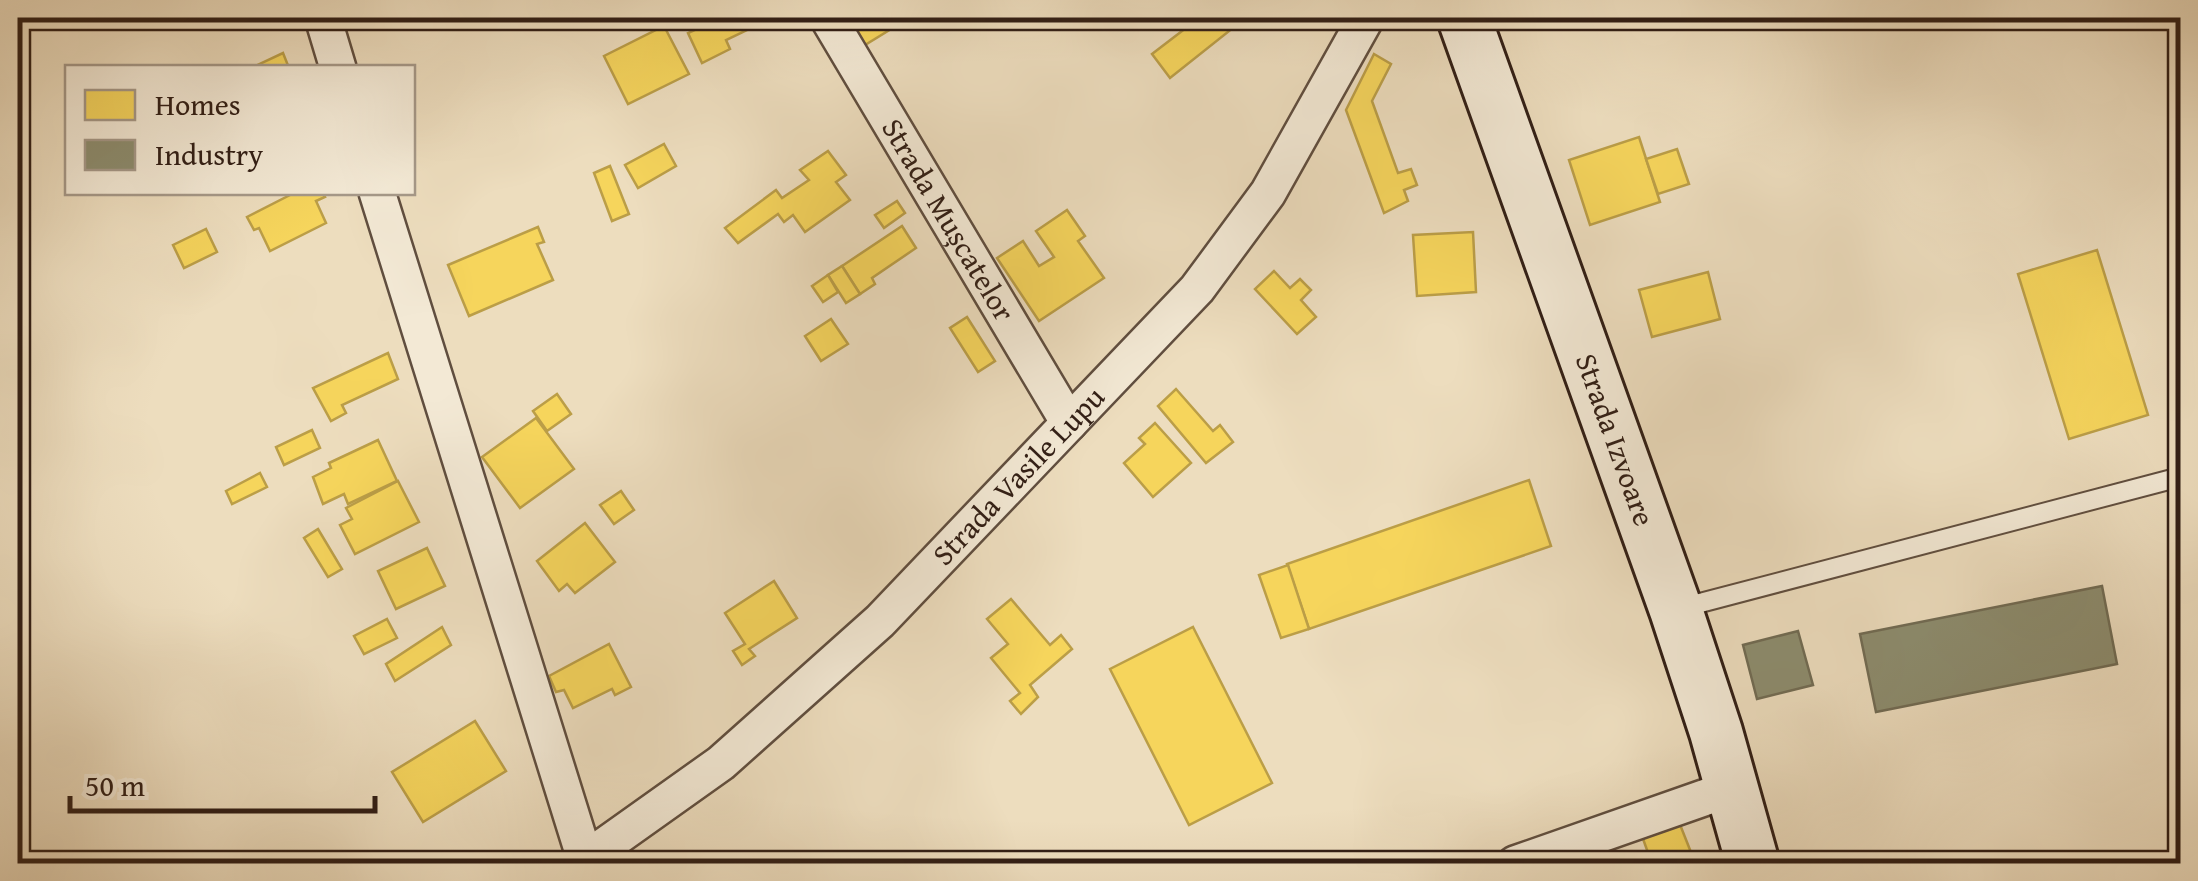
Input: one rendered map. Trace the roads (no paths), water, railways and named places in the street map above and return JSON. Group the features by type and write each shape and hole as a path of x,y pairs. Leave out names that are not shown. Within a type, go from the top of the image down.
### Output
{"main road":[{"name":"Strada Izvoare","path":"1464,18 1676,610 1753,864"}],"street":[{"path":"322,18 337,65"},
{"name":"Strada Mușcatelor","path":"828,18 1069,423"},
{"name":"Strada Vasile Lupu","path":"378,195 582,861 721,763 880,620 1197,289 1268,193 1366,18"},
{"path":"1516,864 1732,788"}],"lane":[{"path":"1676,610 2180,477"}]}
